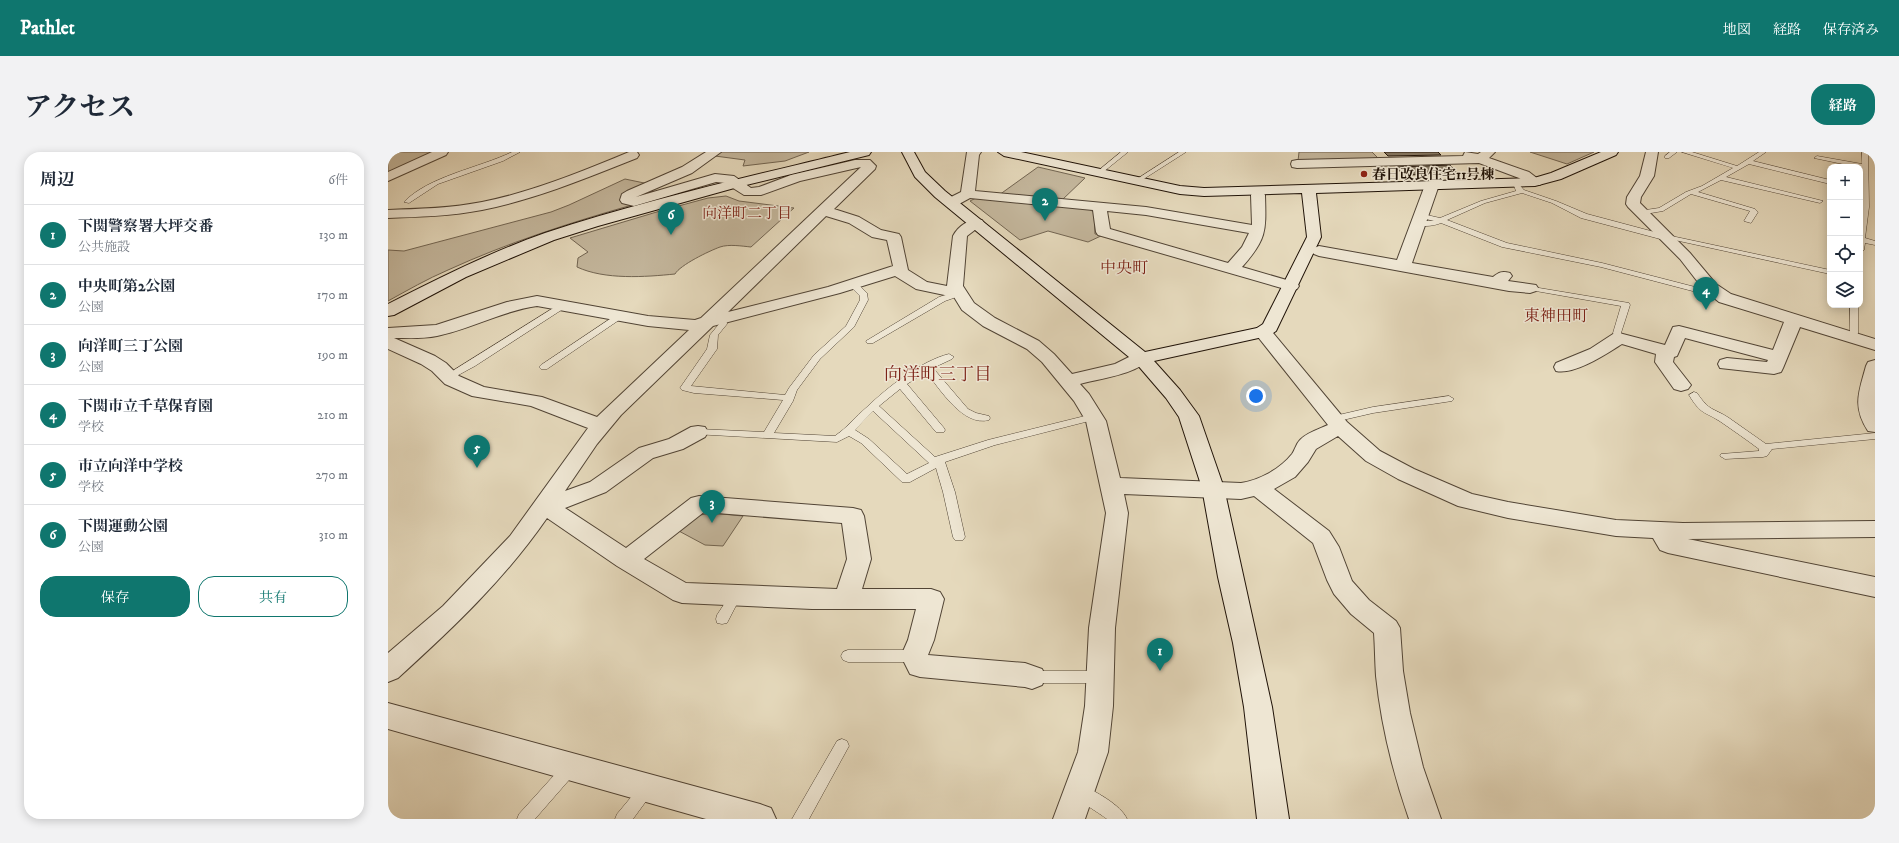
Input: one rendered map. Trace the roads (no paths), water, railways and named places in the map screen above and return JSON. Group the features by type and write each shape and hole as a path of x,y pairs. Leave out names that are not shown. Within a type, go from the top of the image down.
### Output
{"street":[{"path":"388,177 442,152"},
{"path":"388,670 435,630 478,587 518,542 601,426 646,379 870,166 865,163 855,164 796,178 754,192 742,189 729,179 715,178 643,200 634,202 627,200 627,197 632,194 687,170 712,156 714,152"},
{"path":"388,311 460,274 549,237 593,223 734,184 865,152"},
{"path":"908,152 920,174 959,198 977,223 1141,358 1173,394 1188,416 1197,437 1213,488 1258,707 1273,819"},
{"path":"959,198 973,153 975,152"},
{"path":"1004,152 1137,181 1191,191 1432,185 1519,187 1556,176 1612,152"},
{"path":"1462,152 1484,156 1524,175 1535,182"},
{"path":"1652,152 1647,176 1632,201 1633,204 1685,256 1710,288 1726,298 1875,346"},
{"path":"388,214 434,212 482,206 553,186 633,155"},
{"path":"1068,381 1121,368 1141,358 1263,332 1270,328 1314,237 1310,195 1306,189 1296,158 1484,156"},
{"path":"1403,265 1432,185"},
{"path":"1231,269 1237,263 1257,234 1258,195"},
{"path":"959,198 1099,206 1257,230"},
{"path":"1099,206 1103,232 1291,286"},
{"path":"388,333 425,333 442,330 527,302 537,301 656,322 695,325 853,284 901,269 894,238 877,234 854,220 824,210"},
{"path":"977,223 962,232 960,236 955,286 968,306 990,322 1033,345 1048,358 1082,398 1096,420 1117,513 1102,628 1099,706 1093,752 1069,819"},
{"path":"1319,251 1500,279 1509,286 1530,288"},
{"path":"896,270 922,286 959,293"},
{"path":"1768,387 1774,362 1794,320"},
{"path":"1563,367 1596,353 1619,338 1671,352 1680,331 1765,354 1774,362"},
{"path":"1263,332 1337,423 1373,456 1419,480 1466,500 1508,510 1616,528 1683,532 1875,529"},
{"path":"388,342 428,360 452,380 479,392 535,401 601,426"},
{"path":"1666,351 1664,362 1687,390"},
{"path":"1727,364 1774,362"},
{"path":"1875,366 1866,405 1867,412 1875,426"},
{"path":"1111,486 1213,488 1241,491 1258,488 1287,472 1301,458 1308,444 1337,423"},
{"path":"544,507 598,487 646,453 676,444 698,432"},
{"path":"1258,488 1321,537 1327,545 1339,580 1351,598 1387,628 1390,675 1395,708 1409,766 1425,819"},
{"path":"626,560 699,504 854,516 859,559 847,599"},
{"path":"544,507 562,515 626,560 682,593 812,599 931,599 921,640 914,656 920,666 1025,675 1032,677"},
{"path":"1660,530 1668,544 1875,587"},
{"path":"388,716 760,819"}],"lane":[{"path":"408,202 436,183 495,162 517,152"},
{"path":"1100,172 1125,152"},
{"path":"1137,181 1182,152"},
{"path":"1667,157 1674,152"},
{"path":"1685,152 1738,168"},
{"path":"1642,213 1661,210 1691,192 1721,178 1763,152"},
{"path":"1862,236 1866,189 1865,152"},
{"path":"1869,152 1875,153"},
{"path":"1817,158 1866,167"},
{"path":"1749,162 1788,173 1827,181"},
{"path":"1721,178 1820,201"},
{"path":"1440,220 1519,187 1584,216 1666,237 1827,271"},
{"path":"1691,192 1753,210 1754,212 1748,221"},
{"path":"1420,219 1440,220 1505,245 1602,265 1726,298"},
{"path":"1863,240 1875,243"},
{"path":"768,436 792,390 817,357 850,327 864,300 864,294 853,284"},
{"path":"1530,288 1626,305 1617,333 1619,338"},
{"path":"870,341 942,299 959,293"},
{"path":"448,376 472,364 563,305"},
{"path":"1852,338 1854,333 1854,308"},
{"path":"544,367 619,316"},
{"path":"723,318 723,324 714,335 712,349 685,388 789,398"},
{"path":"698,432 836,439 849,431 873,406 901,384 927,367 949,357"},
{"path":"927,367 964,411 973,416 985,418"},
{"path":"901,384 914,397 930,420 940,430"},
{"path":"1687,390 1708,413 1723,419 1765,448 1875,436"},
{"path":"1337,423 1373,410 1449,398"},
{"path":"873,406 934,462 940,461"},
{"path":"849,431 865,441 906,479 940,461 992,442 1093,417"},
{"path":"1725,456 1763,454 1765,448"},
{"path":"940,461 949,492 959,537"},
{"path":"722,619 736,596"},
{"path":"848,656 914,656"},
{"path":"1032,677 1099,677"},
{"path":"800,819 842,746"},
{"path":"525,819 571,767"},
{"path":"622,819 648,788"},
{"path":"1079,791 1102,804 1119,819"}],"place":[{"name":"春日改良住宅11号棟","path":"1364,174"},
{"name":"中央町第2公園","path":"1045,221"},
{"name":"下関運動公園","path":"671,235"},
{"name":"下関市立千草保育園","path":"1706,310"},
{"name":"市立向洋中学校","path":"477,468"},
{"name":"向洋町三丁公園","path":"712,523"},
{"name":"下関警察署大坪交番","path":"1160,671"}],"district":[{"name":"向洋町二丁目","path":"747,213"},
{"name":"中央町","path":"1124,267"},
{"name":"東神田町","path":"1556,315"},
{"name":"向洋町三丁目","path":"938,374"}]}
